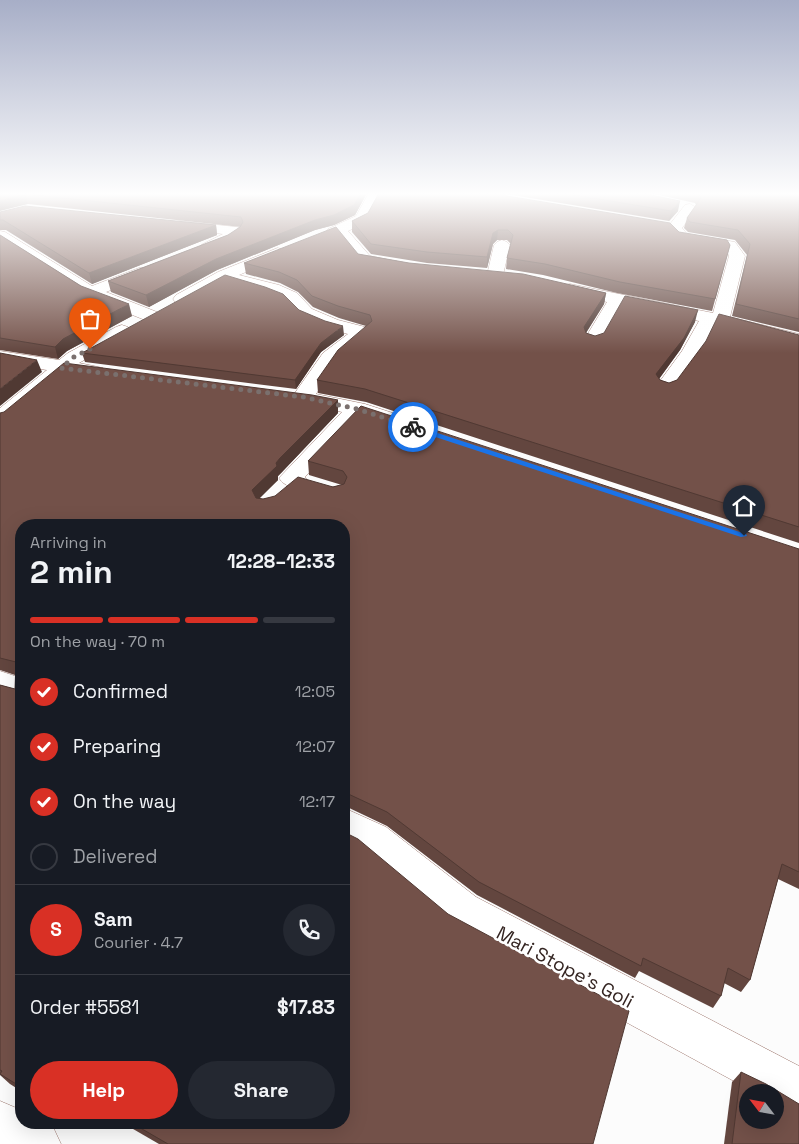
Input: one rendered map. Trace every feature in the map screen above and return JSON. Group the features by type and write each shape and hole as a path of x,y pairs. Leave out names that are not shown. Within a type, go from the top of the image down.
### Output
{"street":[{"path":"18,246 91,292 150,316"},
{"path":"188,254 209,246"},
{"path":"0,419 74,357 224,275 293,246"},
{"path":"354,246 365,260 409,268"},
{"path":"495,275 502,246"},
{"path":"666,388 714,319 737,256 731,246"},
{"path":"91,292 162,265"},
{"path":"475,273 514,278"},
{"path":"224,275 273,289 291,297 306,313 332,324 362,332 330,357 293,396 357,409 414,428"},
{"path":"552,284 617,300 714,319 799,340"},
{"path":"593,340 617,300"},
{"path":"0,357 61,368 119,375"},
{"path":"318,487 288,486 291,478 357,409"},
{"path":"0,683 15,688"},
{"name":"Mari Stope's Goli","path":"350,828 373,838 462,912 799,1091"},
{"path":"0,1125 36,1144"}],"building":[{"path":"0,246 18,246 81,286 129,304 63,339 55,347 0,338"},
{"path":"46,246 159,246 89,273"},
{"path":"198,246 248,246 216,259 146,295 108,281"},
{"path":"286,246 352,246 358,254 409,263 523,274 606,293 584,327 586,333 595,336 604,333 625,296 698,310 684,338 656,374 660,380 669,383 677,380 706,341 719,314 799,335 799,527 365,389 317,380 338,350 372,321 370,315 312,296 297,280 279,272 244,263"},
{"path":"388,246 490,246 487,257"},
{"path":"510,246 730,246 715,299 620,282 545,264 507,258"},
{"path":"749,246 799,246 799,319 736,304"},
{"path":"225,275 283,294 299,310 343,326 321,343 295,380 82,353"},
{"path":"0,353 37,360 0,389"},
{"path":"64,363 312,395 338,400 280,458 276,463 277,466 252,490 256,498 263,499 275,496 298,477 333,487 344,484 347,477 343,471 308,461 361,406 799,549 799,872 782,864 750,980 728,968 721,996 643,958 641,966 479,882 387,812 350,795 350,519 15,519 15,662 0,658 0,413 4,412"},
{"path":"0,685 15,689 15,1083 0,1074 2,1071 0,1070"},
{"path":"350,835 358,839 448,914 629,1011 593,1144 168,1144 142,1129 350,1129"},
{"path":"741,1072 766,1084 740,1084"},
{"path":"739,1088 739,1129 784,1129 784,1095 799,1104 799,1144 732,1144"}],"way so far":[{"path":"90,349 74,357 61,368 303,397 357,409 413,427"}],"route":[{"path":"413,427 744,536"}]}
